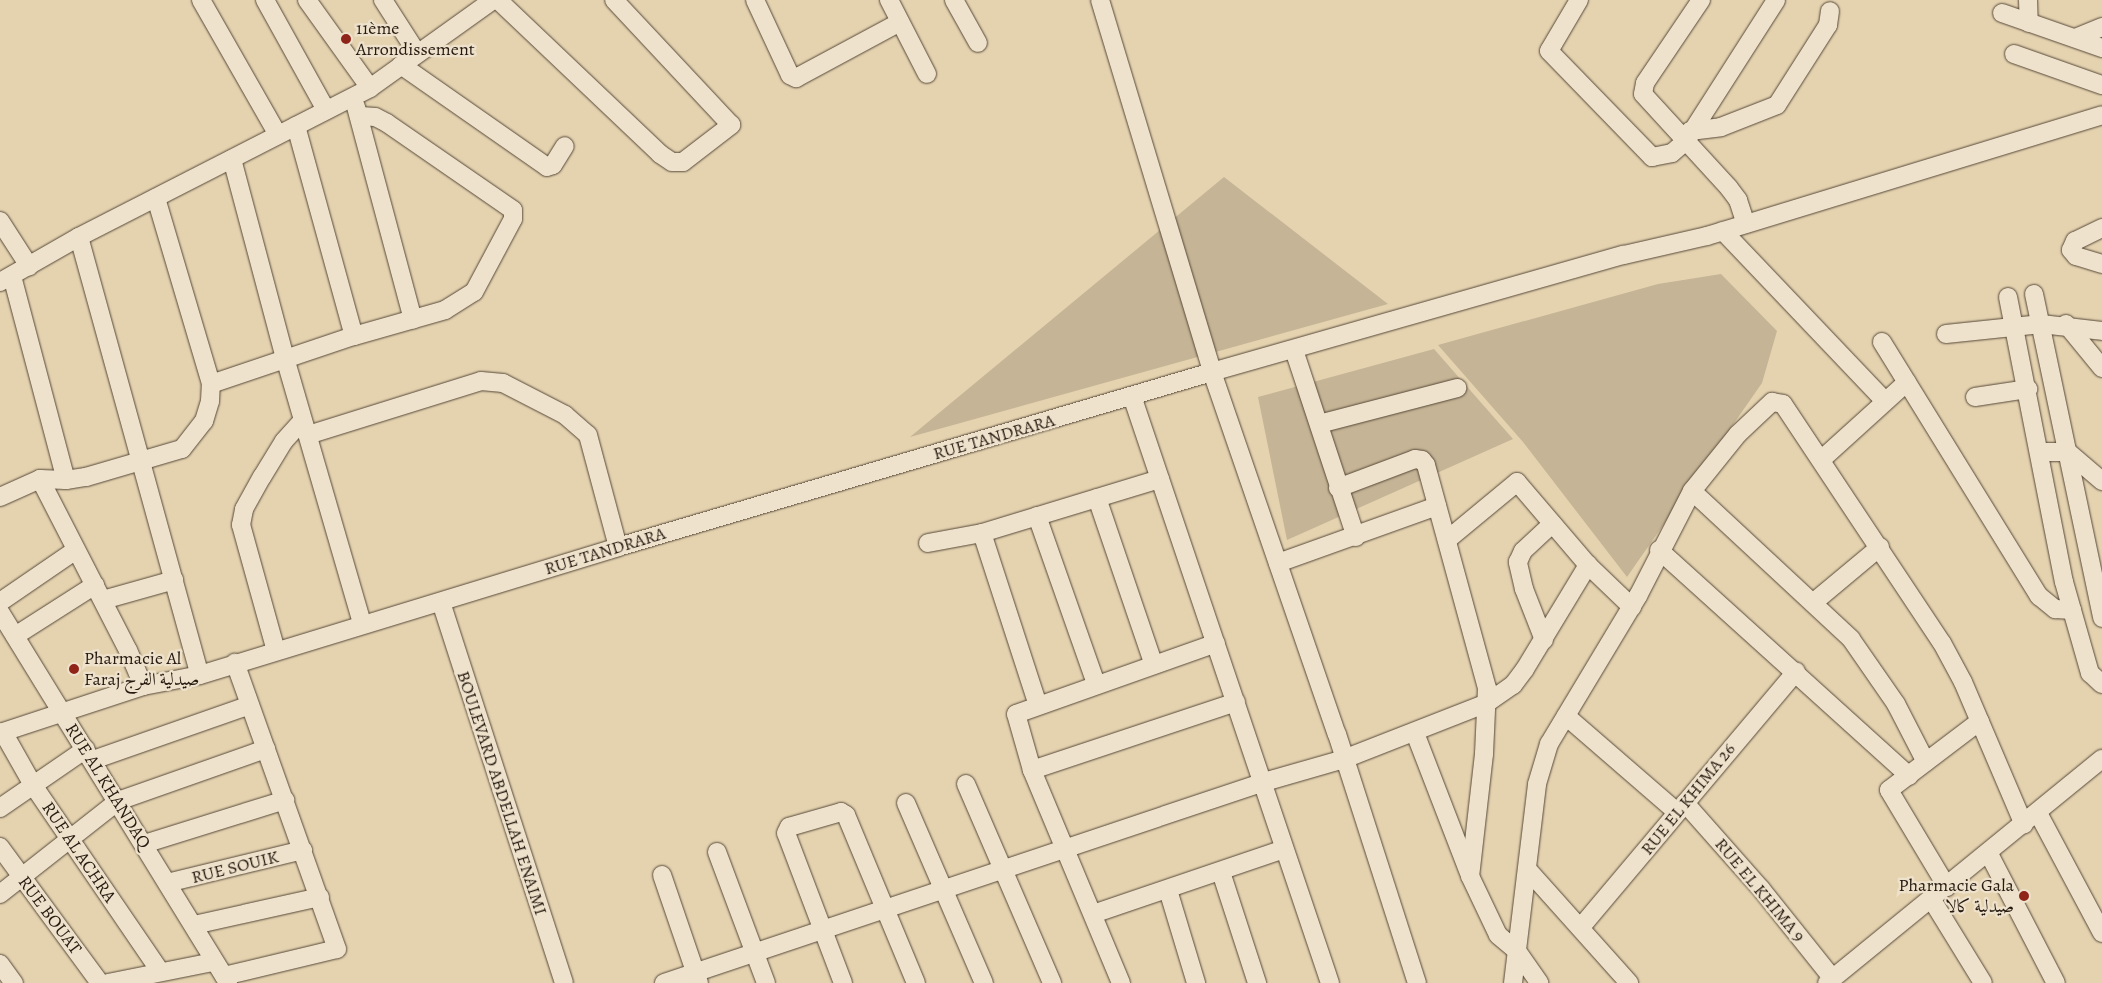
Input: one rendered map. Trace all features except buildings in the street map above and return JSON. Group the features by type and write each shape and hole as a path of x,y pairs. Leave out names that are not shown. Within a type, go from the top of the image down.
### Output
{"street":[{"path":"201,0 278,135"},
{"path":"265,0 326,110"},
{"path":"307,0 370,88"},
{"path":"383,0 417,53"},
{"path":"66,480 6,279 79,238 370,88 493,0"},
{"path":"498,0 660,154 672,162 683,162 731,126 614,0"},
{"path":"755,0 790,74 796,78 900,22"},
{"path":"889,0 927,74"},
{"path":"954,0 978,43"},
{"path":"1100,0 1212,372 1344,759 1417,983"},
{"path":"1579,0 1550,46 1552,56 1652,157 1672,153 1688,136 1776,0"},
{"path":"1701,0 1645,83 1643,94 1688,136 1738,200 1746,224"},
{"path":"2028,0 2029,23"},
{"path":"1688,136 1721,127 1777,104 1828,25 1830,11"},
{"path":"2002,13 2102,48"},
{"path":"2075,38 2102,28"},
{"path":"2014,54 2102,85"},
{"path":"402,65 547,167 553,165 565,146"},
{"path":"351,98 360,116 413,319"},
{"name":"RUE TANDRARA","path":"1,733 143,686 200,675 362,623 440,602 618,547 1212,372 1624,256 1723,231 2102,115"},
{"path":"211,384 354,336 445,310 474,292 512,219 512,210 387,123 376,117 360,116"},
{"path":"296,126 354,336"},
{"path":"232,159 285,358 362,623"},
{"path":"0,497 40,479 66,480 143,463 182,449 188,444 204,421 210,401 211,384 156,198"},
{"path":"0,221 29,266"},
{"path":"2102,228 2075,241 2071,250 2076,256 2102,264"},
{"path":"1723,231 1885,401"},
{"path":"79,238 143,463 200,675"},
{"path":"2034,294 2098,587 2102,618"},
{"path":"2008,297 2028,389 2064,582 2072,610 2098,674"},
{"path":"1946,334 2014,325 2040,324 2066,324 2102,330"},
{"path":"2066,324 2102,368"},
{"path":"1882,342 2039,596 2055,609 2072,610"},
{"path":"1294,350 1338,488 1356,537"},
{"path":"276,651 240,525 244,509 284,441 305,427 481,382 503,383 564,415 588,435 618,547"},
{"path":"1821,460 1906,382"},
{"path":"1319,424 1457,388"},
{"path":"1975,397 2028,389"},
{"path":"1132,396 1264,782 1284,849 1330,983"},
{"path":"1513,983 1541,766 1566,716 1632,607 1659,550 1692,491 1738,434 1775,401 1783,404 1880,547 1942,643 1980,721 2024,825"},
{"path":"2040,452 2068,452 2102,481"},
{"path":"1338,488 1422,460 1484,669 1487,703 1470,876"},
{"path":"40,479 99,592 143,686"},
{"path":"928,543 982,533 1160,479"},
{"path":"1447,540 1514,483 1520,484 1588,565 1632,607"},
{"path":"1692,491 1814,602 1851,639 1896,704 1926,762"},
{"path":"1097,498 1154,665"},
{"path":"1278,563 1356,537 1437,506"},
{"path":"1038,516 1096,684"},
{"path":"1544,640 1524,588 1518,562 1524,551 1552,524"},
{"path":"982,533 1038,705"},
{"path":"1814,602 1880,547"},
{"path":"1,613 76,550"},
{"path":"1659,550 1909,776"},
{"path":"664,983 697,978 755,954 944,891 1066,847 1264,782 1344,759 1415,733 1487,703 1513,685 1544,640 1588,565"},
{"path":"15,636 99,592 174,580"},
{"path":"2064,582 2098,587"},
{"name":"BOULEVARD ABDELLAH ENAIMI","path":"440,602 564,983"},
{"name":"RUE AL KHANDAQ","path":"1,613 61,712 90,754 194,925 213,962 226,980"},
{"path":"1121,983 1094,914 1032,770 1015,719 1020,712 1038,705 1216,643"},
{"path":"226,980 337,949 236,664"},
{"name":"RUE EL KHIMA 26","path":"1581,927 1796,672"},
{"path":"1032,770 1236,702"},
{"path":"0,808 33,785 90,754 250,705"},
{"name":"RUE EL KHIMA 9","path":"1566,716 1681,808 1773,904 1830,981"},
{"path":"1947,887 1890,790 1980,721"},
{"name":"RUE AL ACHRA","path":"1,733 33,785 159,970"},
{"path":"1415,733 1488,920 1504,943 1517,951 1539,983"},
{"path":"0,894 118,802 266,749"},
{"path":"1830,981 1989,854 2102,759"},
{"path":"966,784 1005,870 1052,983"},
{"path":"144,844 285,800"},
{"path":"906,803 984,983"},
{"path":"843,983 821,932 786,833 789,827 844,812 916,983"},
{"path":"2038,813 2102,933"},
{"name":"RUE BOUAT","path":"0,847 100,983"},
{"path":"1094,914 1284,849"},
{"name":"RUE SOUIK","path":"167,883 303,850"},
{"path":"717,852 766,983"},
{"path":"1989,854 2056,983"},
{"path":"1528,870 1630,983"},
{"path":"1221,872 1257,983"},
{"path":"662,875 697,978"},
{"path":"1168,890 1196,983"},
{"path":"194,925 320,897"},
{"path":"1932,900 1983,983"},
{"path":"116,982 159,970 213,962"},
{"path":"0,964 14,983"}],"shaded area":[{"path":"1224,177 1388,304 910,437"},
{"path":"1721,274 1777,331 1762,383 1627,577 1523,442 1438,345 1658,284"},
{"path":"1434,349 1513,439 1287,540 1258,397"}],"place":[{"name":"11ème Arrondissement","path":"346,39"},
{"name":"Pharmacie Al Faraj صيدلية الفرج","path":"74,669"},
{"name":"Pharmacie Gala صيدلية كالا","path":"2024,896"}]}
